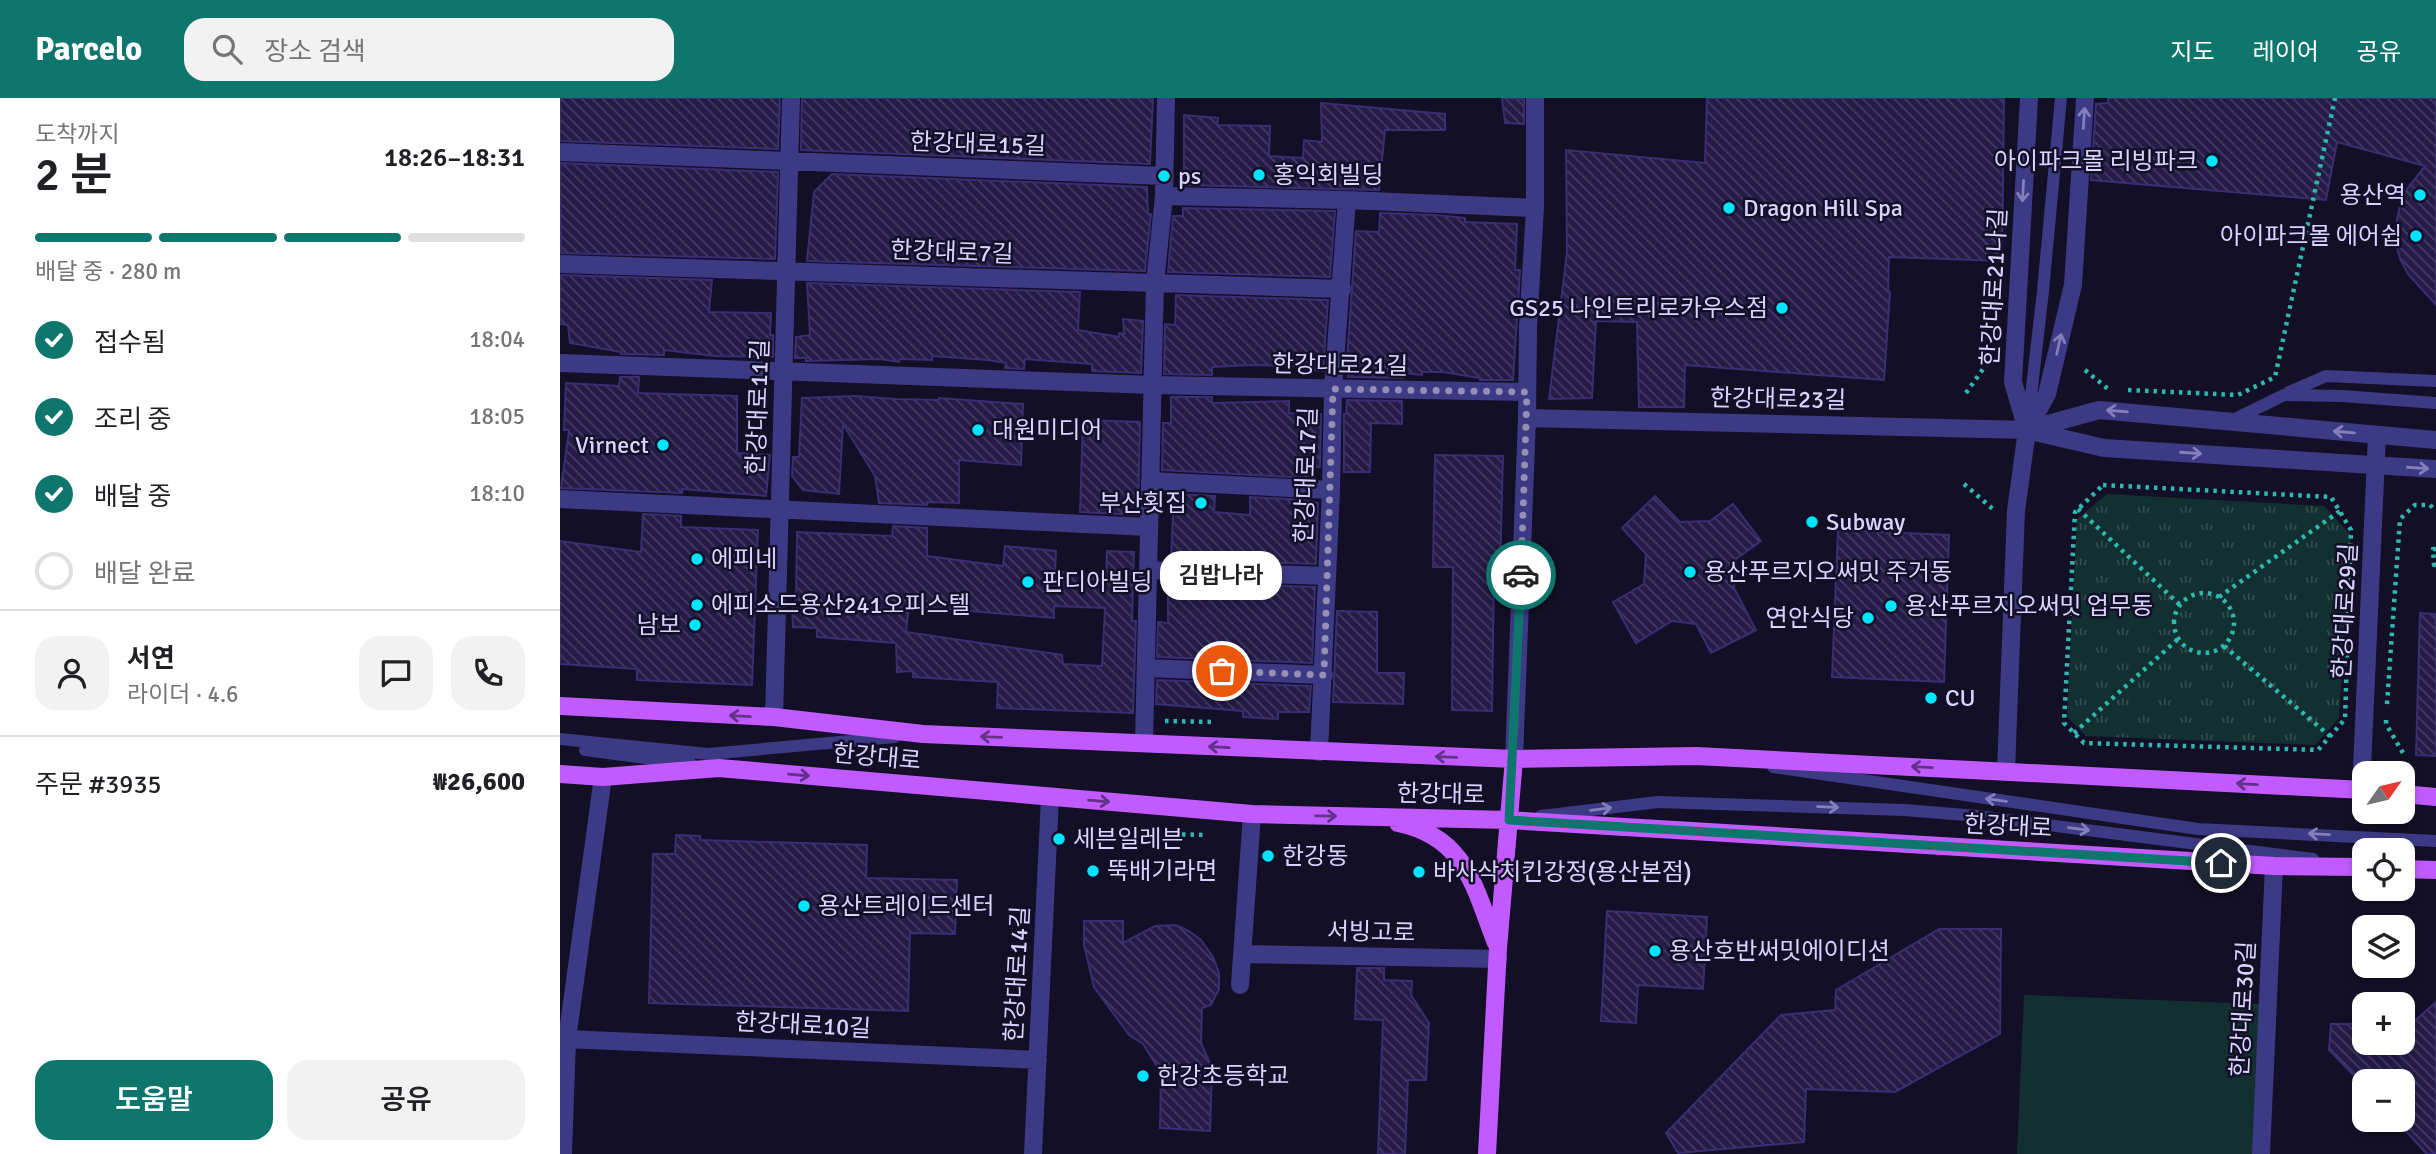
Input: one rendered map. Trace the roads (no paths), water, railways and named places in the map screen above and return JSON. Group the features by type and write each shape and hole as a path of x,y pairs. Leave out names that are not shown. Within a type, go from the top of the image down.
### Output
{"main road":[{"name":"한강대로","path":"560,706 774,718 923,734 1514,759 1696,756 2352,789"},
{"path":"1487,1154 1498,953 1514,759"},
{"name":"한강대로","path":"560,774 603,777 719,768 1252,814 1509,820 2274,866 2352,867"},
{"path":"2415,795 2436,797"},
{"path":"1368,817 1424,831 1443,843 1464,863 1498,953"},
{"path":"2415,869 2436,870"}],"street":[{"name":"한강대로11길","path":"774,718 791,98"},
{"path":"1144,742 1155,283 1164,196 1166,98"},
{"path":"1514,759 1528,327 1535,208 1535,98"},
{"name":"한강대로21나길","path":"2027,430 2013,382 2029,98"},
{"path":"2006,771 2016,510 2027,430 2047,394 2073,285 2085,98"},
{"path":"560,152 790,161"},
{"name":"한강대로15길","path":"790,161 1164,176"},
{"path":"1164,196 1535,208"},
{"name":"한강대로17길","path":"1319,752 1333,389 1347,200"},
{"name":"한강대로7길","path":"560,264 1342,289"},
{"path":"560,363 1153,385"},
{"name":"한강대로21길","path":"1153,385 1527,392"},
{"name":"한강대로23길","path":"2027,430 2099,410 2436,440"},
{"name":"한강대로23길","path":"1527,418 2027,430 2104,448 2436,469"},
{"name":"한강대로29길","path":"2363,761 2377,435"},
{"path":"1150,481 1331,490"},
{"path":"560,499 1149,527"},
{"path":"1148,570 1327,576"},
{"path":"1146,668 1324,675"},
{"path":"563,1154 567,1039 603,777"},
{"name":"한강대로14길","path":"1033,1154 1050,797"},
{"path":"1240,985 1252,814"},
{"name":"한강대로30길","path":"2261,1154 2274,866"},
{"name":"서빙고로","path":"1242,954 1498,953"},
{"name":"한강대로10길","path":"567,1039 1038,1060"}],"lane":[{"path":"2027,430 2061,98"},
{"path":"2229,422 2326,376 2436,382"},
{"path":"2284,395 2436,403"},
{"path":"560,740 708,754 923,734"},
{"path":"560,747 719,768"},
{"path":"1696,756 2198,829 2436,841"},
{"path":"1509,820 1658,802 1904,810 1978,816 2352,865"}],"place":[{"name":"아이파크몰 리빙파크","path":"2212,161"},
{"name":"홍익회빌딩","path":"1259,175"},
{"name":"ps","path":"1164,176"},
{"name":"용산역","path":"2420,195"},
{"name":"Dragon Hill Spa","path":"1729,208"},
{"name":"아이파크몰 에어쉽","path":"2416,236"},
{"name":"GS25 나인트리로카우스점","path":"1782,308"},
{"name":"대원미디어","path":"978,430"},
{"name":"Virnect","path":"663,445"},
{"name":"부산횟집","path":"1201,503"},
{"name":"Subway","path":"1812,522"},
{"name":"에피네","path":"697,559"},
{"name":"용산푸르지오써밋 주거동","path":"1690,572"},
{"name":"판디아빌딩","path":"1028,582"},
{"name":"에피소드용산241오피스텔","path":"697,605"},
{"name":"용산푸르지오써밋 업무동","path":"1891,606"},
{"name":"연안식당","path":"1868,618"},
{"name":"남보","path":"695,625"},
{"name":"김밥나라","path":"1222,671"},
{"name":"CU","path":"1931,698"},
{"name":"세븐일레븐","path":"1059,839"},
{"name":"한강동","path":"1268,856"},
{"name":"뚝배기라면","path":"1093,871"},
{"name":"바사삭치킨강정(용산본점)","path":"1419,872"},
{"name":"용산트레이드센터","path":"804,906"},
{"name":"용산호반써밋에이디션","path":"1655,951"},
{"name":"한강초등학교","path":"1143,1076"}]}
